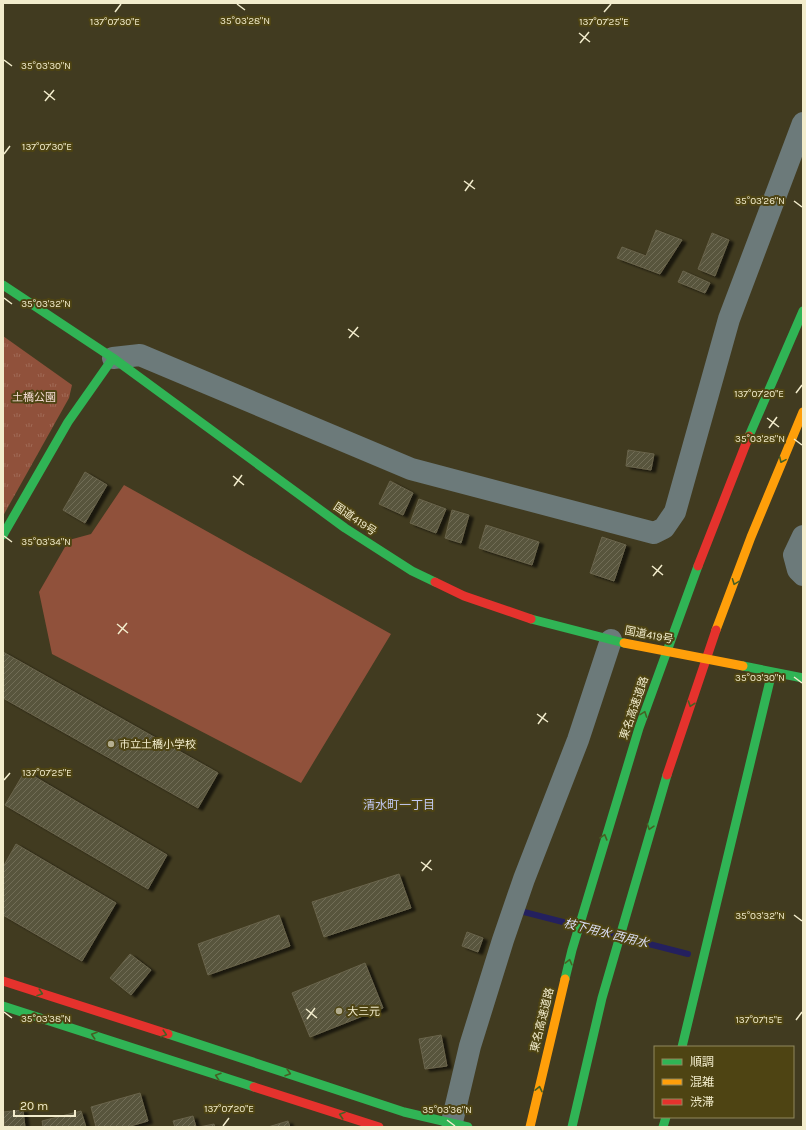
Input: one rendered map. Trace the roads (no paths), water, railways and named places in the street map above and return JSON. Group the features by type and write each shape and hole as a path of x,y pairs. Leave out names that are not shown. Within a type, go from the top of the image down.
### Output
{"main road":[{"name":"国道419号","path":"3,285 113,358 345,528 412,571 464,596 519,616 618,641 772,672"},
{"name":"東名高速道路","path":"530,1127 572,950 639,728 682,608 742,453 803,311"},
{"path":"3,535 31,483 83,397 113,358"},
{"path":"572,1127 582,1073 651,822 720,621 778,468 803,412"},
{"path":"682,1046 772,672 803,678"},
{"path":"3,981 314,1081 404,1112 460,1125"},
{"path":"3,1006 379,1127"}],"street":[{"path":"113,358 140,355 411,469 654,533 664,528 675,512 729,319 801,134"},
{"path":"803,536 794,555 798,570 803,575"},
{"path":"460,1125 470,1046 503,940 524,879 618,641"}],"waterway":[{"name":"枝下用水 西用水","path":"524,912 688,954"}],"place":[{"name":"市立土橋小学校","path":"111,744"},
{"name":"大三元","path":"339,1011"}],"district":[{"name":"清水町一丁目","path":"399,805"}],"park label":[{"name":"土橋公園","path":"34,397"}]}
